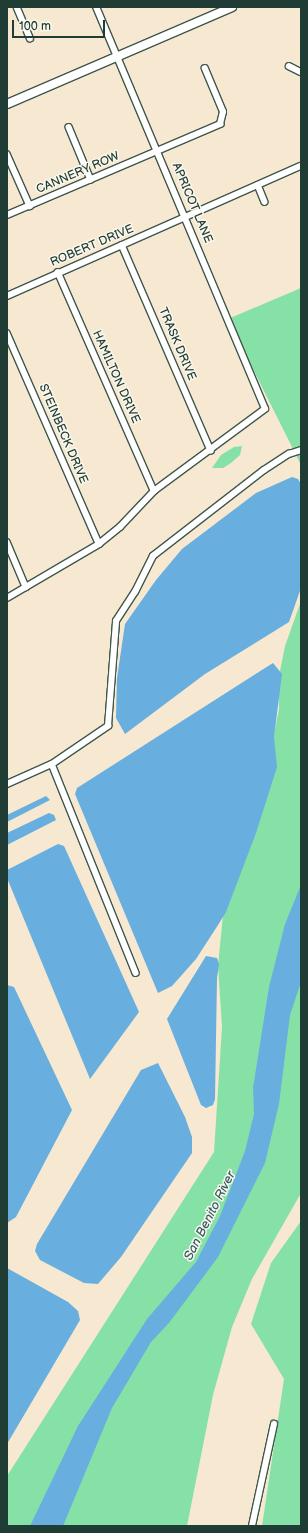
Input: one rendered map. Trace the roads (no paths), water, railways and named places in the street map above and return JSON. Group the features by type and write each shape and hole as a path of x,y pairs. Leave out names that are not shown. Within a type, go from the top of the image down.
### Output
{"street":[{"path":"17,7 30,38"},
{"name":"APRICOT LANE","path":"96,7 186,216 265,410 211,451"},
{"path":"7,104 232,7"},
{"path":"289,66 301,72"},
{"name":"CANNERY ROW","path":"7,215 218,126 222,121 223,112 205,69"},
{"path":"69,127 91,180"},
{"path":"7,154 30,206"},
{"name":"ROBERT DRIVE","path":"7,296 58,272 301,166"},
{"path":"258,185 265,202"},
{"name":"TRASK DRIVE","path":"122,245 211,451"},
{"name":"HAMILTON DRIVE","path":"58,272 154,491"},
{"name":"STEINBECK DRIVE","path":"7,333 99,544"},
{"path":"7,784 52,764 108,726 116,621 136,592 153,556 264,470 289,454 301,450"},
{"path":"7,598 99,544 120,527 154,491 211,451"},
{"path":"7,542 26,587"},
{"path":"52,764 136,973"},
{"path":"252,1526 274,1424"}],"water":[{"path":"292,477 298,479 301,484 301,588 289,622 205,674 125,734 116,718 117,678 125,624 156,580 182,549 256,493"},
{"path":"273,663 282,674 274,737 277,767 256,833 226,912 196,959 172,986 158,993 75,794 77,788"},
{"path":"46,796 50,800 7,822 7,815"},
{"path":"49,813 54,815 56,820 7,845 7,833"},
{"path":"58,844 64,846 139,1012 90,1079 7,878 7,870"},
{"path":"301,885 301,982 290,1015 279,1104 265,1163 218,1257 169,1323 151,1342 112,1408 63,1526 30,1526 78,1426 147,1319 196,1262 220,1216 245,1151 254,1114 253,1088 269,987 285,924"},
{"path":"206,956 217,958 219,964 217,978 215,1099 213,1105 206,1108 201,1105 167,1019"},
{"path":"7,985 14,987 72,1110 16,1217 7,1223"},
{"path":"158,1063 185,1117 192,1137 192,1153 121,1257 98,1284 84,1283 40,1260 35,1251 37,1244 141,1070"},
{"path":"7,1268 68,1302 78,1311 80,1320 7,1444"}],"water label":[{"name":"San Benito River","path":"210,1216"}]}
